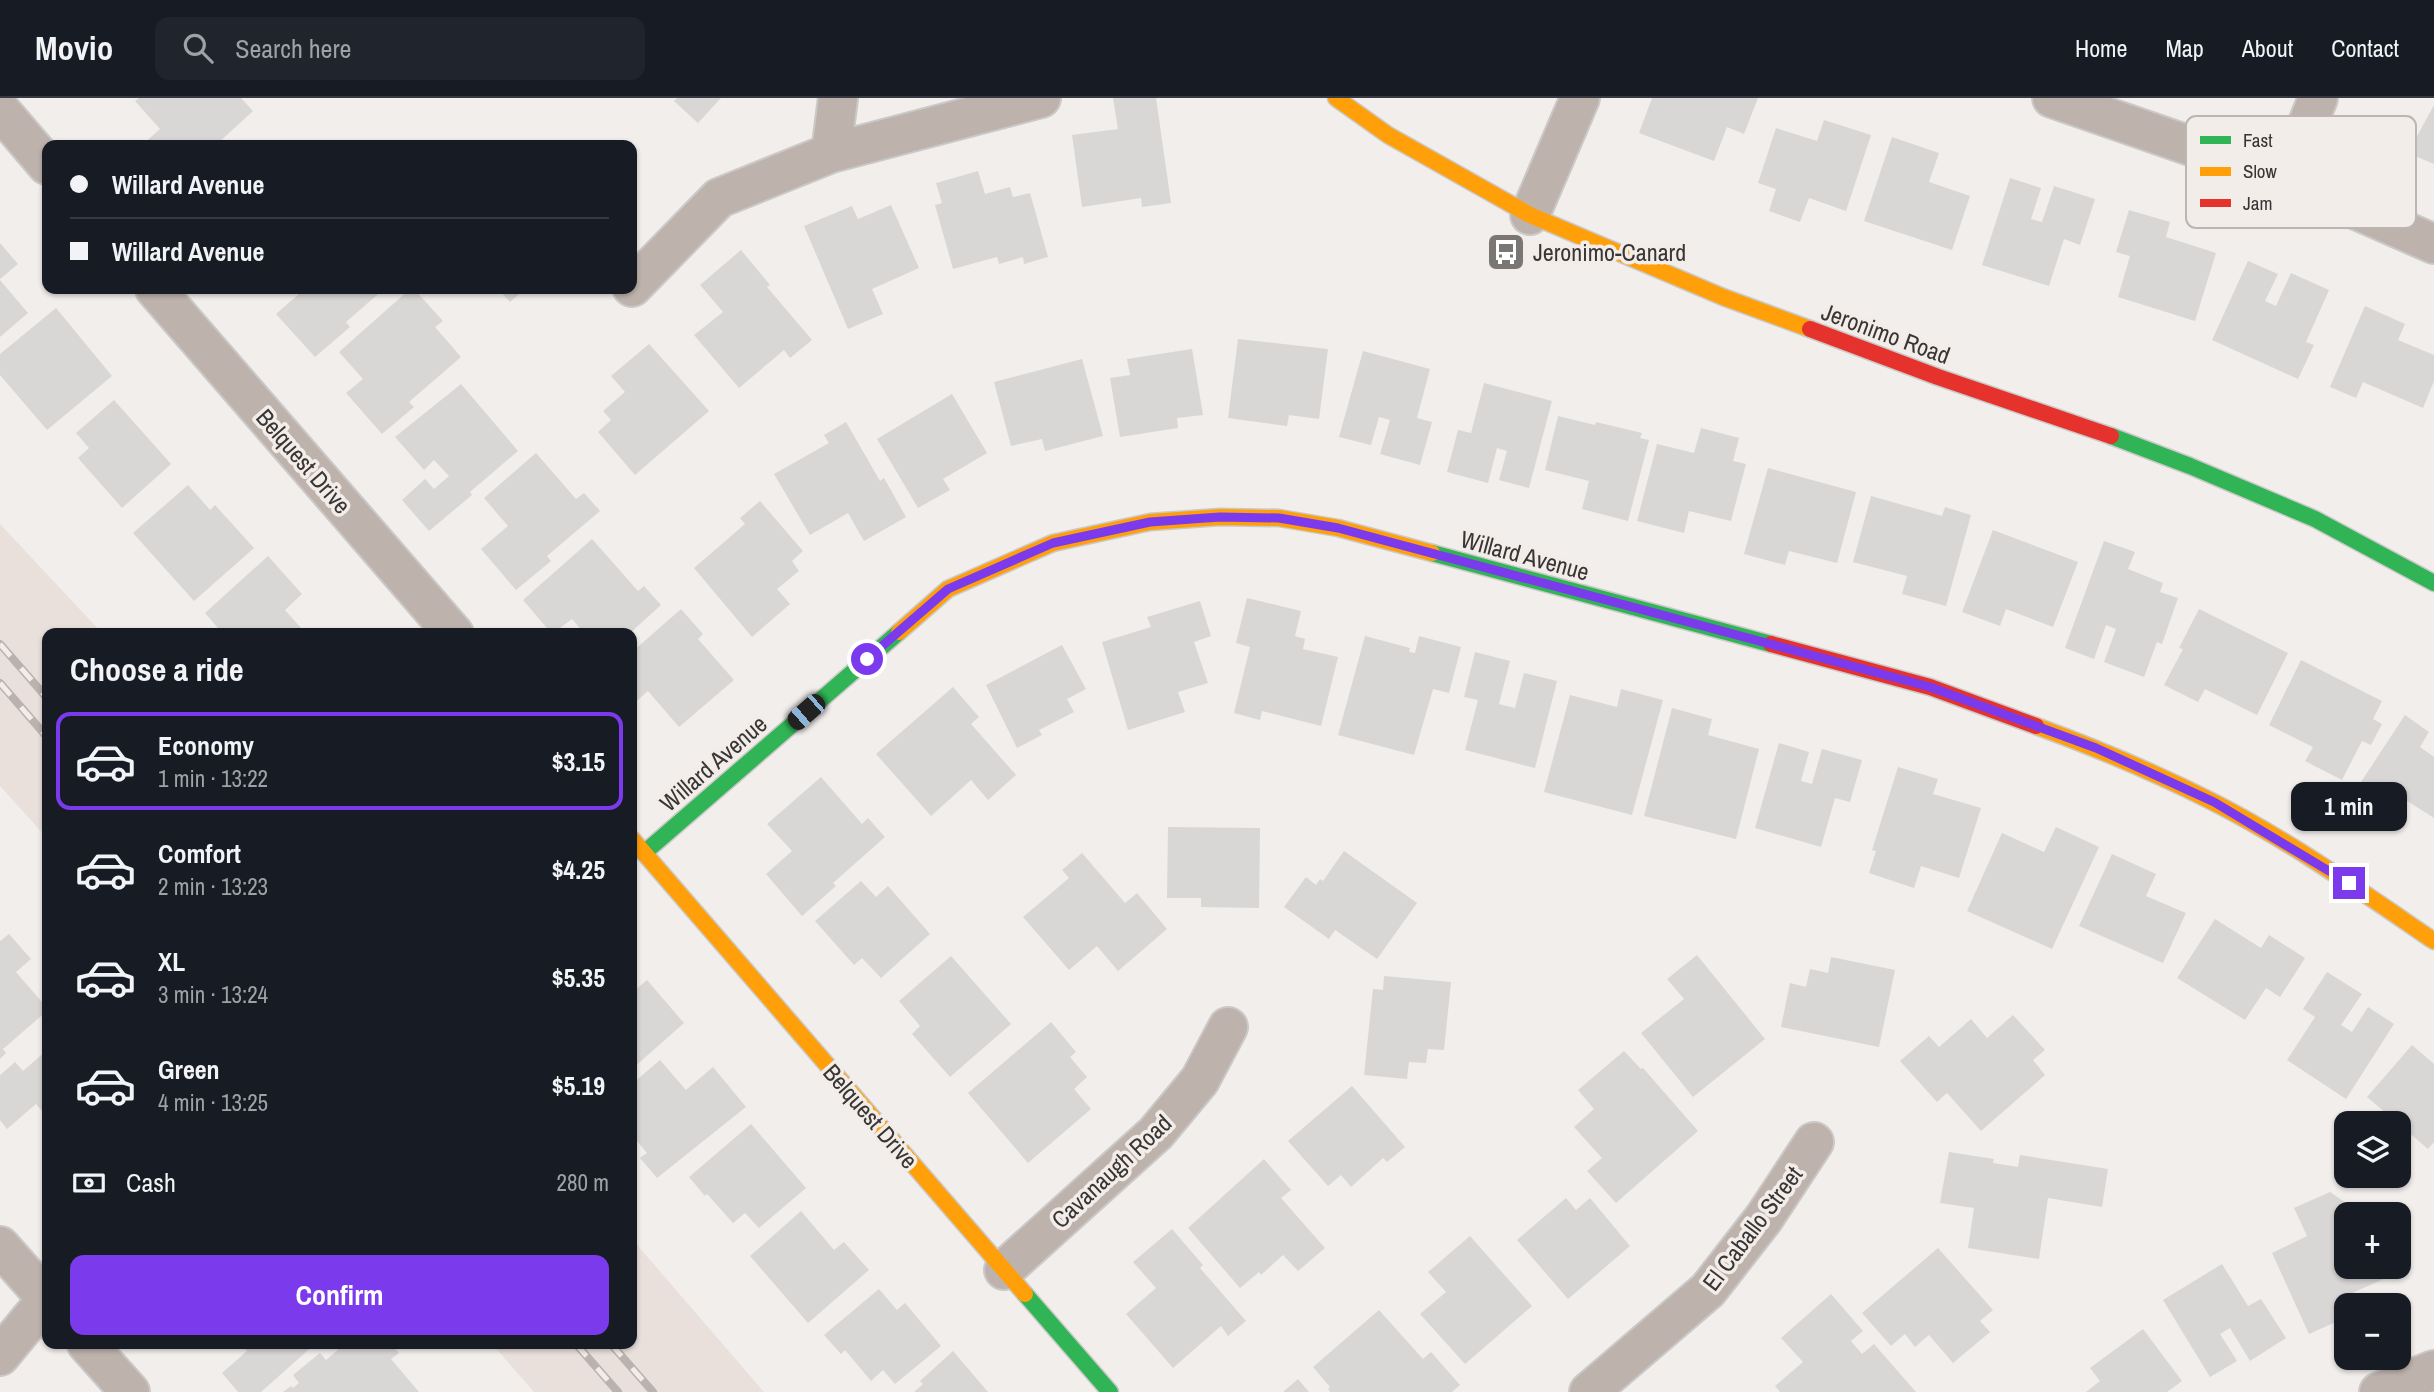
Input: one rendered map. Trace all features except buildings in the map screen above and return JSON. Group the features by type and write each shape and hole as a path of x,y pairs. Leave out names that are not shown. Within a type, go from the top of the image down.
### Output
{"street":[{"path":"831,153 838,98"},
{"path":"637,282 719,198 831,153 1041,98"},
{"name":"Jeronimo Road","path":"1336,98 1388,135 1530,215 1723,297 1938,377 2096,430 2202,472 2315,519 2434,583"},
{"path":"1530,215 1580,98"},
{"path":"2052,98 2186,144"},
{"path":"2311,116 2318,98"},
{"path":"0,110 42,159"},
{"path":"2398,228 2434,244"},
{"name":"Belquest Drive","path":"159,294 449,628"},
{"name":"Willard Avenue","path":"644,853 948,589 1053,543 1150,522 1220,517 1279,518 1338,528 1930,687 2096,748 2214,802 2328,869 2434,941"},
{"name":"Belquest Drive","path":"637,845 1110,1392"},
{"name":"Cavanaugh Road","path":"1004,1269 1156,1133 1200,1080 1228,1027"},
{"name":"El Caballo Street","path":"1590,1392 1708,1290 1764,1218 1814,1142"},
{"path":"0,1246 42,1294"},
{"path":"0,1356 42,1306"},
{"path":"91,1349 130,1392"},
{"path":"2379,1392 2434,1370"}],"shaded area":[{"path":"0,524 97,628 42,628 42,832 0,786"},
{"path":"637,1245 764,1392 534,1392 496,1349 637,1349"}],"railway":[{"path":"0,644 42,692"},
{"path":"0,683 42,731"},
{"path":"580,1349 618,1392"},
{"path":"615,1349 653,1392"}],"traffic: fast":[{"path":"2111,436 2315,519 2434,583"},
{"path":"1432,553 1771,644"},
{"path":"644,853 899,632"},
{"path":"1025,1294 1110,1392"}],"traffic: slow":[{"path":"1336,98 1388,135 1530,215 1723,297 1810,329"},
{"path":"899,632 948,589 1053,543 1150,522 1220,517 1279,518 1338,528 1432,553"},
{"path":"2036,726 2148,771 2242,817 2325,868 2434,941"},
{"path":"637,845 1025,1294"}],"traffic: jam":[{"path":"1810,329 1938,377 2111,436"},
{"path":"1771,644 1930,687 2036,726"}],"place":[{"name":"Jeronimo-Canard","path":"1506,252"}],"route":[{"path":"867,659 948,589 1053,543 1150,522 1220,517 1279,518 1338,528 1930,687 2096,748 2214,802 2349,883"}]}
